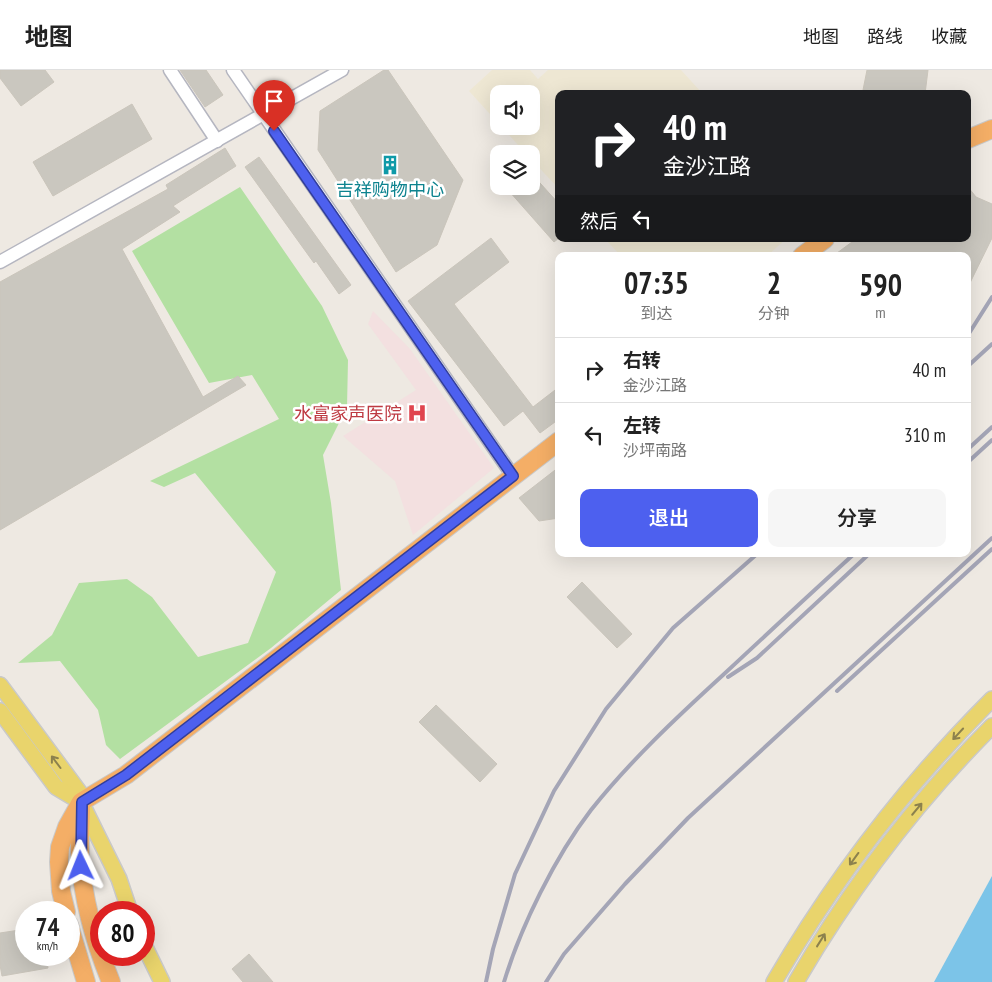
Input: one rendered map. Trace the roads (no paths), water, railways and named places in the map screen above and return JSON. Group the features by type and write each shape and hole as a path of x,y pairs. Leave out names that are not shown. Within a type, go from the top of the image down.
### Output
{"highway":[{"path":"971,138 992,129"},
{"path":"807,252 821,242"},
{"path":"64,901 60,882 60,852 67,827 82,802 126,775 555,444"},
{"path":"82,802 80,852 84,887 97,941 111,982"},
{"path":"80,962 86,982"}],"main road":[{"path":"0,685 80,793 82,802 119,879 126,901"},
{"path":"774,982 811,921 866,843 931,764 992,699"},
{"path":"0,712 56,787 82,802"},
{"path":"796,982 827,931 881,854 945,776 992,726"},
{"path":"154,966 162,982"}],"street":[{"path":"170,70 217,141"},
{"path":"234,70 263,115 513,476"},
{"path":"0,262 342,70"}],"water":[{"path":"992,876 992,982 934,982"}],"railway":[{"path":"971,330 992,297"},
{"path":"971,363 992,344"},
{"path":"971,446 992,427"},
{"path":"971,459 992,440"},
{"path":"546,982 564,954 625,884 688,818 992,538"},
{"path":"837,691 992,549"},
{"path":"486,982 493,949 515,874 554,791 606,709 673,628 754,557"},
{"path":"504,982 511,960 540,893 552,870 591,810 622,774 671,723 851,557"},
{"path":"728,677 757,658 866,557"}],"place":[{"name":"吉祥购物中心","path":"390,165"},
{"name":"水富家声医院","path":"417,413"}]}
